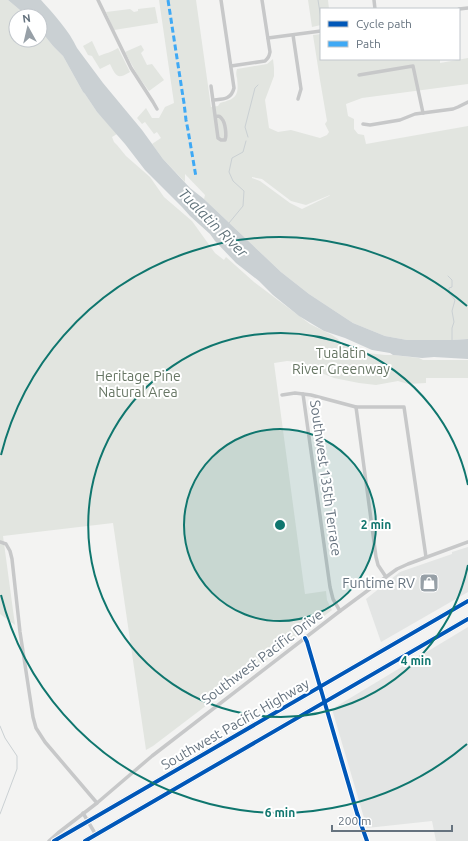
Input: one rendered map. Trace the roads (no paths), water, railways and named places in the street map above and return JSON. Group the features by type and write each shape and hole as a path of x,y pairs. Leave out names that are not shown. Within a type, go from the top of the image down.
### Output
{"highway":[{"name":"Southwest Pacific Highway","path":"54,841 468,601"},
{"name":"Southwest Pacific Highway","path":"85,841 468,619"}],"street":[{"path":"98,0 131,68 157,109"},
{"path":"213,100 231,96 234,88 221,0"},
{"path":"231,66 265,61 270,56 262,0"},
{"path":"268,38 320,31"},
{"path":"294,35 301,88 298,98"},
{"path":"359,75 413,66 423,113"},
{"path":"211,86 218,138 225,140 224,120 216,116"},
{"path":"363,124 370,125 400,120 415,114 458,108 468,102"},
{"path":"282,395 295,393 311,394 356,407 404,407 426,557"},
{"name":"Southwest 135th Terrace","path":"303,394 330,587 333,599 340,611"},
{"path":"356,407 376,557 378,565 386,577"},
{"path":"0,542 6,544 10,550 12,559 26,678 34,723 44,742 97,803"},
{"name":"Southwest Pacific Drive","path":"49,841 97,803 158,751 386,577 402,566 468,542"},
{"path":"305,638 357,813 367,841"},
{"path":"83,813 96,835"}],"water":[{"name":"Tualatin River","path":"8,0 41,0 48,8 18,8"},
{"name":"Tualatin River","path":"48,8 61,23 77,48 103,83 142,130 163,159 190,188 204,199 281,272 309,294 353,323 385,336 407,340 468,339 468,359 434,357 422,358 393,355 390,353 372,350 345,338 324,331 299,316 236,263 210,234 190,216 145,170 97,112 83,92 63,56 48,40"}],"waterway":[{"path":"318,0 320,13"},
{"path":"248,137 245,127 255,88 258,85"},
{"path":"229,223 243,206 244,191 233,181 229,172 232,158 243,152 246,141"},
{"path":"448,276 452,280 452,287 449,288 449,293 455,300 452,311 454,322 452,328 452,341"},
{"path":"0,726 5,738 17,756 17,769 0,814"}],"place":[{"name":"Funtime RV","path":"429,583"}],"park label":[{"name":"Tualatin River Greenway","path":"341,362"},
{"name":"Heritage Pine Natural Area","path":"138,384"}]}
